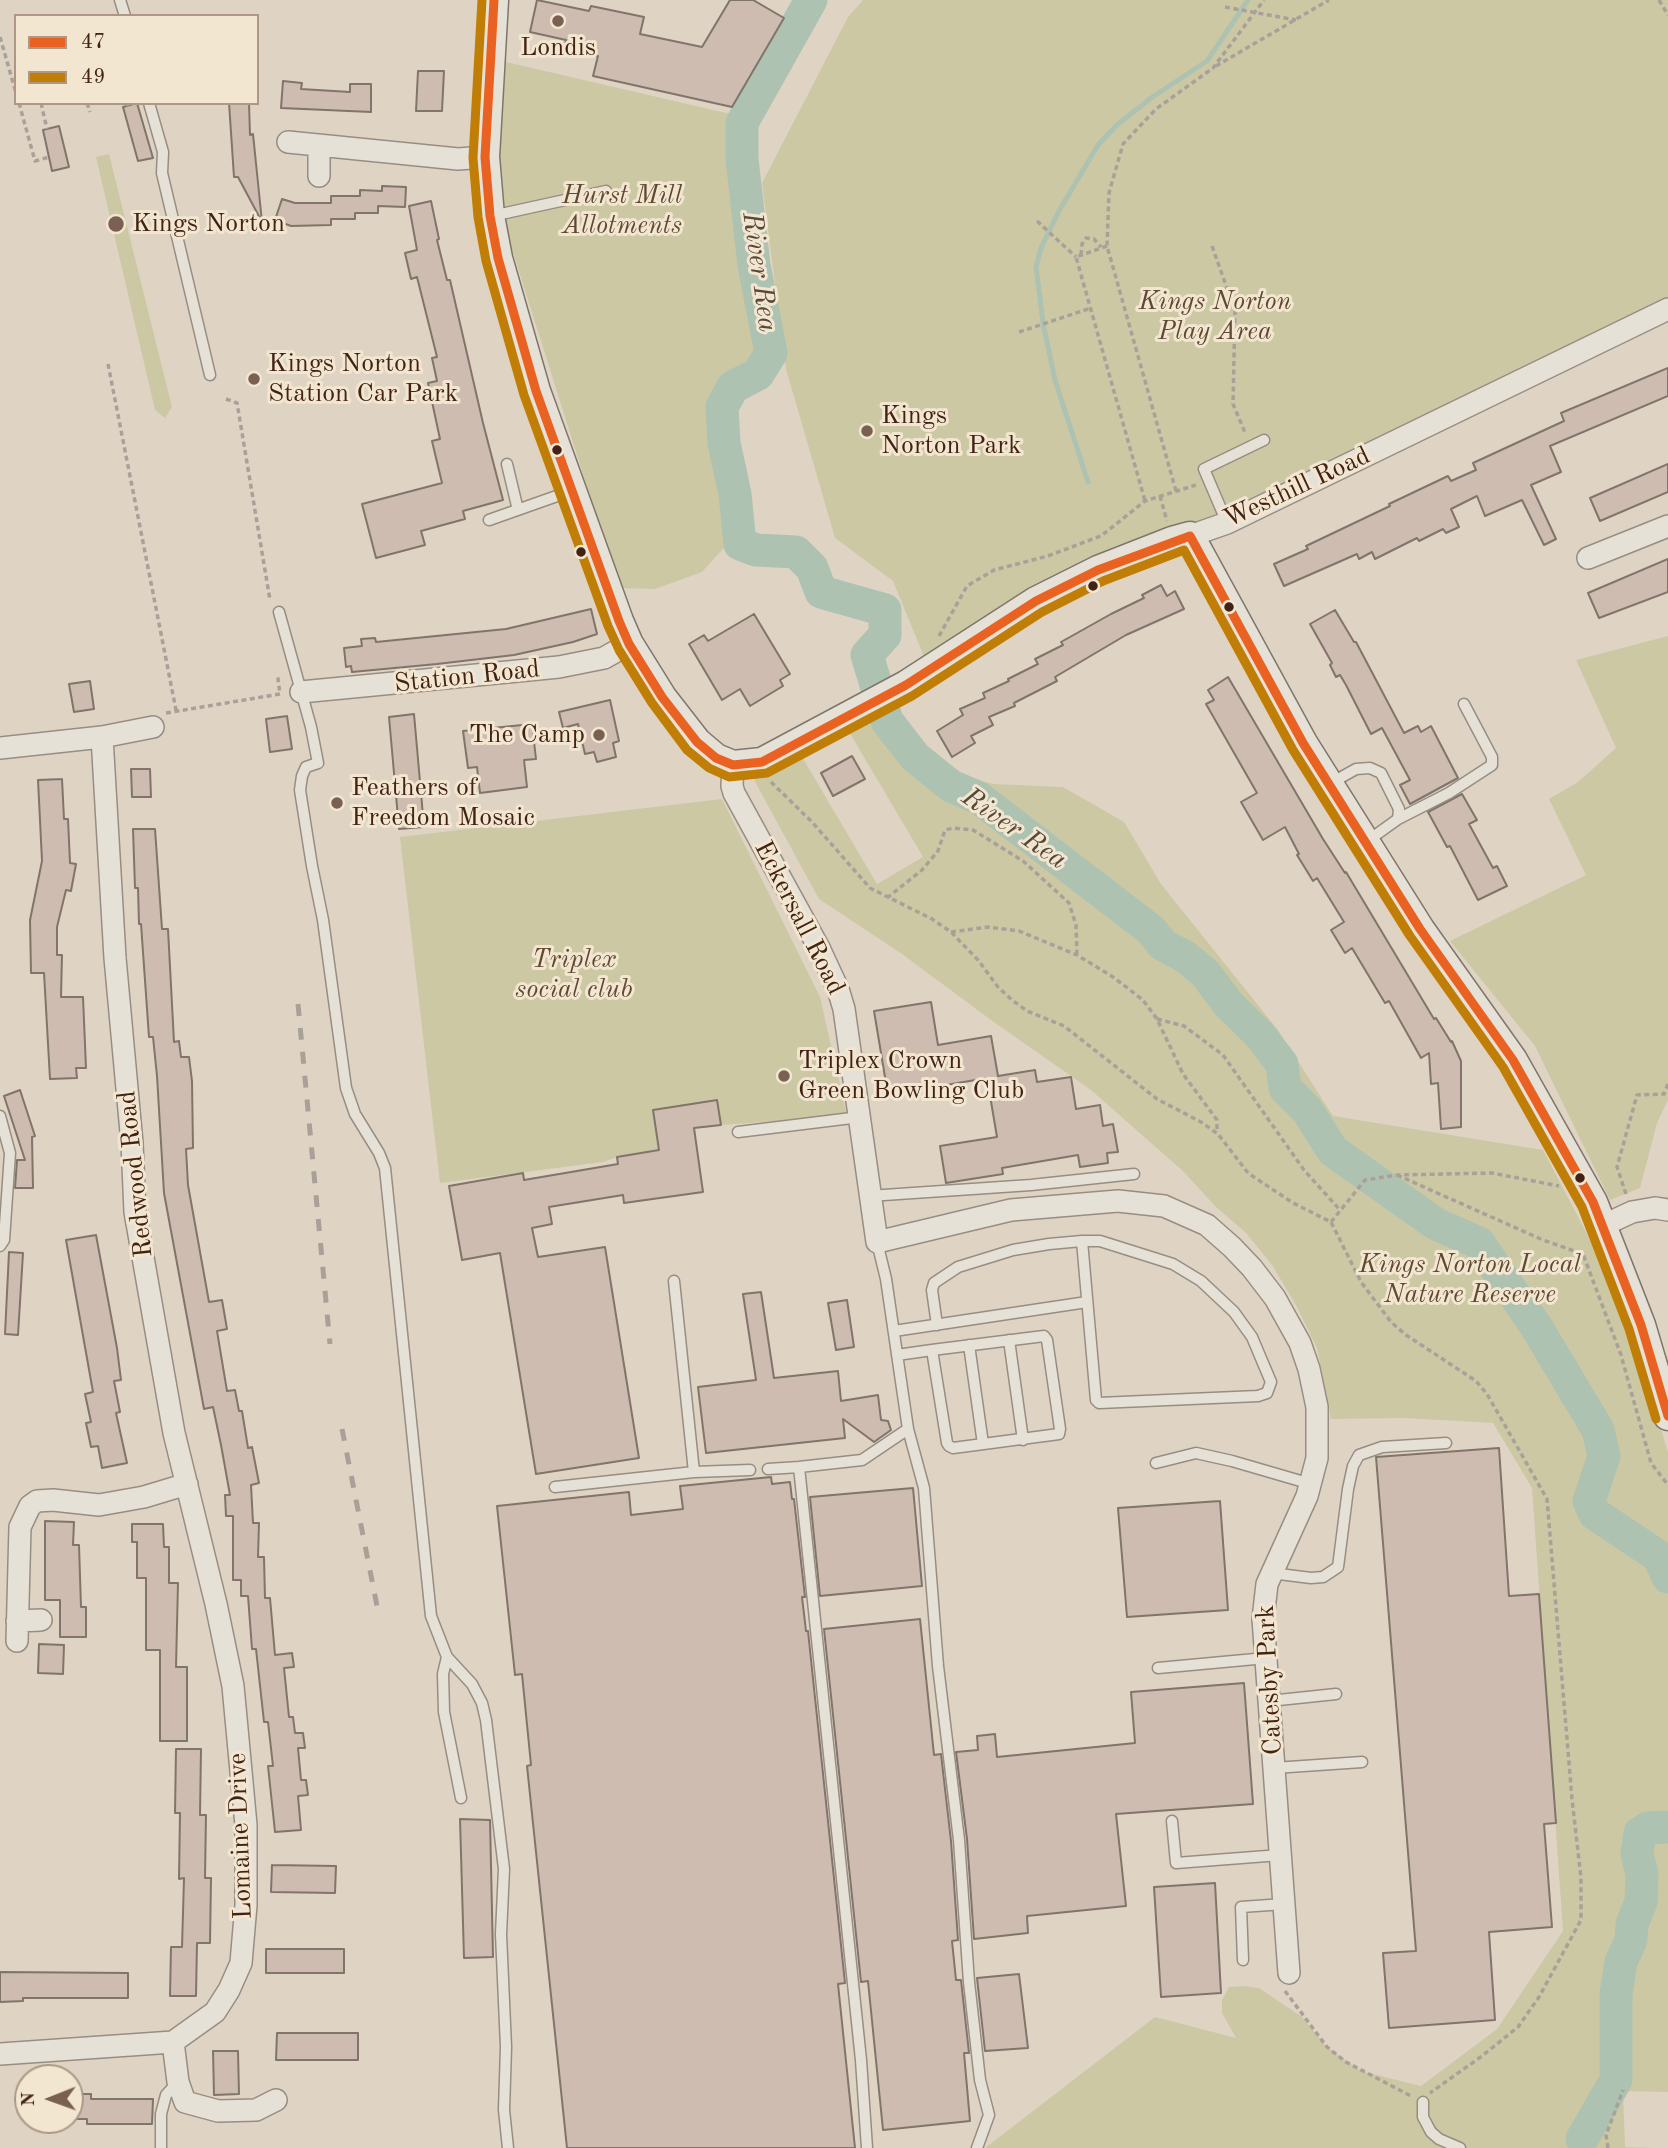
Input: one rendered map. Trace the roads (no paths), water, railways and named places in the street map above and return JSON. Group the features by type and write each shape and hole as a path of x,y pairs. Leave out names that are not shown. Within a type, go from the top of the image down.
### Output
{"street":[{"path":"494,0 485,157 490,216 498,258 536,391 629,644 662,697 706,751 733,765"},
{"path":"288,142 458,159 485,157"},
{"path":"319,176 320,145"},
{"name":"Westhill Road","path":"733,765 762,762 905,685 1036,601 1098,570 1227,523 1668,309"},
{"path":"1588,558 1668,526"},
{"path":"1190,536 1303,743 1420,929 1513,1060 1593,1202 1641,1325 1668,1416"},
{"name":"Station Road","path":"294,685 559,667 604,658 629,644"},
{"path":"0,748 102,737 153,727"},
{"name":"Redwood Road","path":"102,737 115,958 132,1143 135,1212 174,1433 216,1604"},
{"name":"Eckersall Road","path":"733,765 734,793 819,948 838,989 848,1024 877,1242"},
{"name":"Catesby Park","path":"877,1242 996,1213 1040,1207 1134,1201 1164,1206 1193,1217 1220,1236 1252,1268 1280,1305 1300,1343 1309,1369 1317,1407 1318,1447 1311,1484 1271,1573 1264,1607 1289,1973"},
{"path":"1602,1226 1632,1212 1655,1208 1668,1210"},
{"path":"41,1620 17,1631 20,1527 30,1506 37,1501 53,1500 99,1505 144,1497 187,1484"},
{"name":"Lomaine Drive","path":"173,2042 215,2012 241,1963 246,1905 246,1825 233,1686 216,1604"},
{"path":"0,2054 173,2042 178,2082 185,2102 218,2111 256,2110 276,2101"}],"lane":[{"path":"150,105 163,152 162,173 210,375"},
{"path":"490,216 606,191"},
{"path":"1227,523 1204,469 1264,440"},
{"path":"507,464 518,510"},
{"path":"489,520 571,491"},
{"path":"276,612 294,685 318,763 306,767 300,790 323,920 346,1088 355,1114 385,1168 431,1616 447,1657 472,1684 482,1703 497,1800 504,1869 501,1945 506,2047 504,2110 508,2148"},
{"path":"1366,842 1398,819 1449,793 1492,765 1492,757 1464,704"},
{"path":"1329,784 1356,769 1370,768 1381,773 1399,809 1398,819"},
{"path":"0,1115 10,1153 4,1240 0,1246"},
{"path":"738,1132 860,1117"},
{"path":"869,1196 1031,1185 1134,1174"},
{"path":"937,1325 932,1290 939,1278 960,1266 1013,1250 1082,1241 1100,1241 1173,1264 1201,1281 1234,1312 1252,1337 1271,1387 1258,1396 1099,1403 1096,1400 1082,1241"},
{"path":"877,1242 886,1279 908,1429 925,1488 938,1666 959,1840 969,1982 980,2080 989,2115 977,2148"},
{"path":"674,1281 694,1472"},
{"path":"894,1331 1087,1302"},
{"path":"897,1355 932,1350 969,1345 1044,1336 1047,1340 1059,1434 953,1448 947,1443 932,1350"},
{"path":"1009,1340 1023,1440"},
{"path":"969,1345 983,1444"},
{"path":"768,1469 862,1460 908,1429"},
{"path":"1271,1573 1323,1577 1338,1567 1348,1489 1353,1466 1359,1455 1382,1447 1446,1443"},
{"path":"1156,1463 1196,1453 1311,1484"},
{"path":"799,1467 861,2060 867,2148"},
{"path":"555,1487 694,1472 750,1469"},
{"path":"447,1657 443,1674 444,1712 461,1798"},
{"path":"1158,1668 1266,1658"},
{"path":"1269,1701 1336,1694"},
{"path":"1274,1768 1362,1762"},
{"path":"1172,1821 1176,1863 1280,1855"},
{"path":"1243,1960 1241,1907 1284,1904"},
{"path":"161,2148 161,2114 166,2095 178,2082"},
{"path":"1423,2102 1423,2117 1431,2132 1439,2139 1460,2148"}],"waterway":[{"name":"River Rea","path":"811,0 742,123 742,159 754,265 771,353 758,374 733,387 722,407 724,443 735,494 740,544 756,550 796,552 812,568 821,592 885,610 885,635 867,655 887,721 915,757 951,786 979,798 1151,930 1163,945 1184,956 1205,973 1229,1005 1259,1034 1282,1064 1285,1088 1307,1110 1333,1151 1436,1224 1479,1243 1537,1328 1598,1430 1604,1456 1589,1501 1595,1514 1658,1556 1668,1577"},
{"path":"1088,482 1055,380 1043,323 1036,267 1041,248 1059,211 1098,145 1117,125 1151,98 1207,61 1248,0"},
{"path":"1582,2139 1616,2080 1616,1994 1621,1962 1631,1940 1632,1924 1641,1902 1642,1875 1637,1853 1640,1833 1648,1828 1668,1827"}],"railway":[{"path":"298,1004 330,1344"},
{"path":"342,1429 378,1611"}],"place":[{"name":"Londis","path":"558,21"},
{"name":"Kings Norton","path":"116,224"},
{"name":"Kings Norton Station Car Park","path":"254,379"},
{"name":"Kings Norton Park","path":"867,431"},
{"name":"The Camp","path":"599,735"},
{"name":"Feathers of Freedom Mosaic","path":"337,803"},
{"name":"Triplex Crown Green Bowling Club","path":"784,1076"}],"park label":[{"name":"Hurst Mill Allotments","path":"622,211"},
{"name":"Kings Norton Play Area","path":"1215,317"},
{"name":"Triplex social club","path":"574,975"},
{"name":"Kings Norton Local Nature Reserve","path":"1470,1280"}]}
